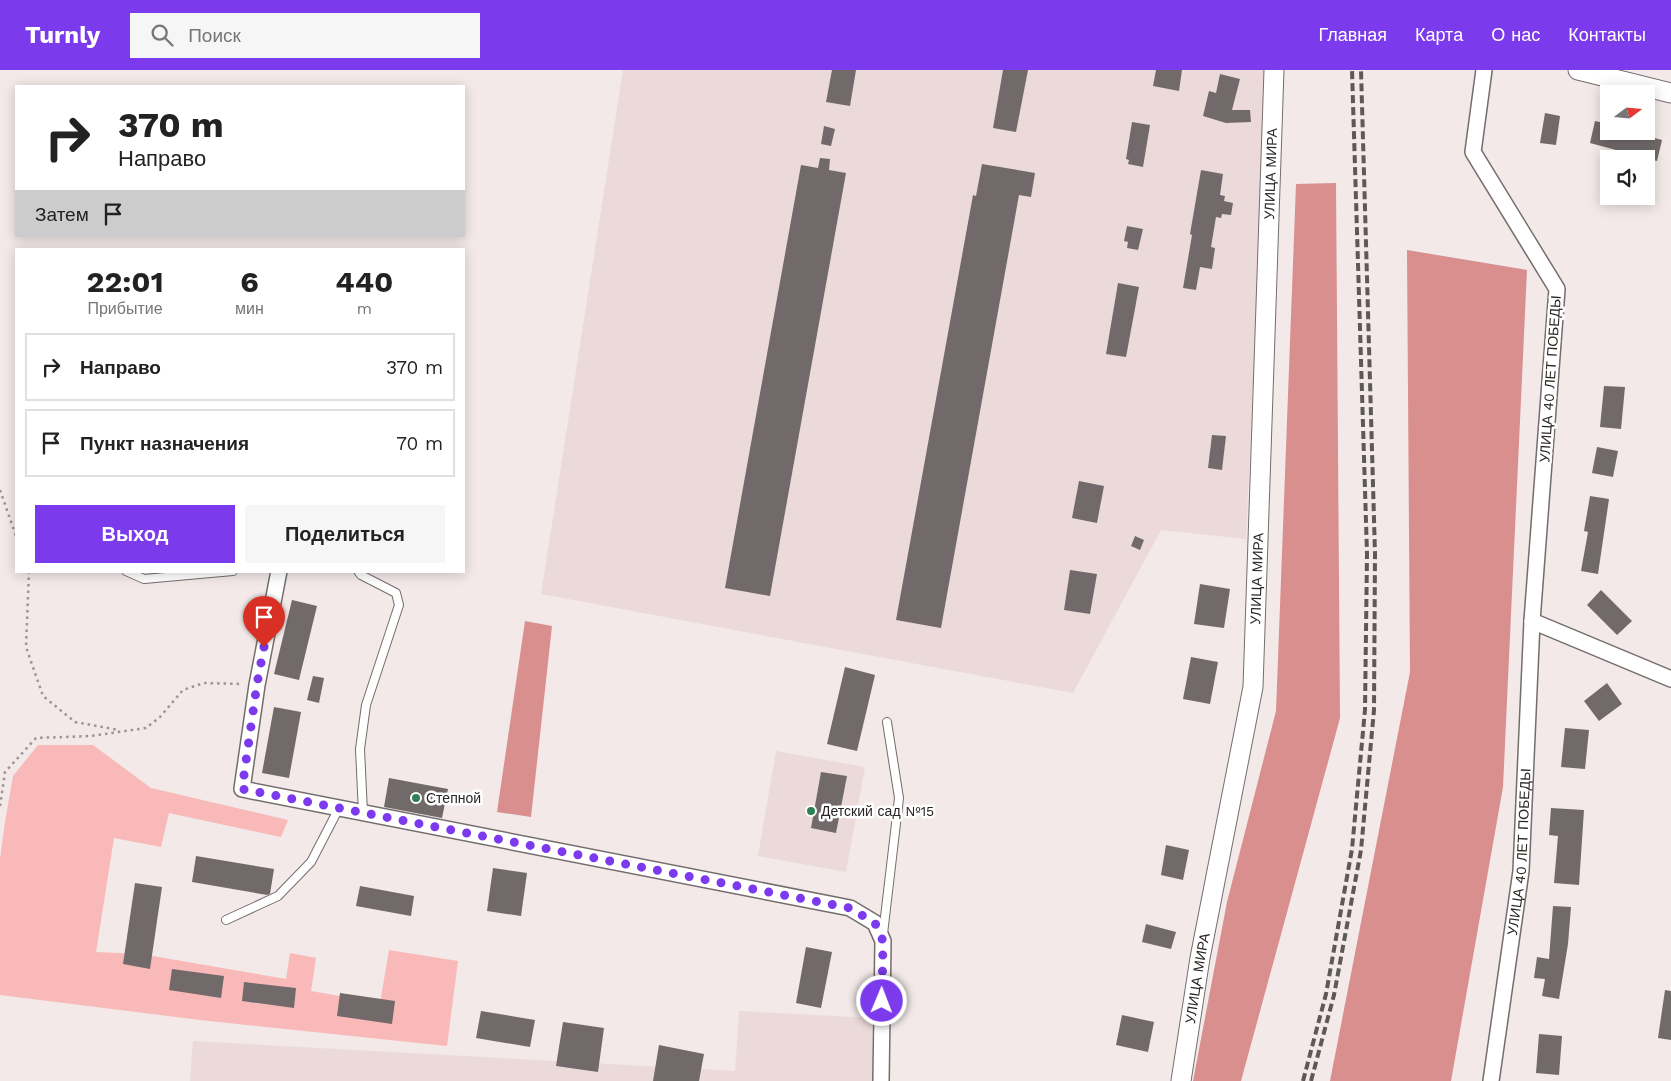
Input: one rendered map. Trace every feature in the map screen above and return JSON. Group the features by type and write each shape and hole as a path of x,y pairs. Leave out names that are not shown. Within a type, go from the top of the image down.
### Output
{"street":[{"name":"УЛИЦА МИРА","path":"1180,1081 1200,958 1253,687 1274,70"},
{"name":"УЛИЦА 40 ЛЕТ ПОБЕДЫ","path":"1484,70 1473,152 1557,289 1532,621 1521,871 1491,1081"},
{"path":"1578,70 1671,93"},
{"path":"279,573 257,684 242,789 850,908 875,923 883,941 882,1081"},
{"path":"1532,621 1671,679"}],"lane":[{"path":"130,573 144,579 211,573"},
{"path":"360,573 396,593 399,605 366,705 360,750 363,813"},
{"path":"883,941 899,798 887,722"},
{"path":"226,920 278,896 311,862 338,808"}],"path":[{"path":"0,490 15,533"},
{"path":"29,573 26,647 43,696 75,722 123,731"},
{"path":"0,806 5,772 36,738 91,736 146,728 160,717 183,690 204,683 257,684"}],"shaded area":[{"path":"623,70 1267,70 1246,539 1161,530 1073,693 541,594"},
{"path":"1336,183 1340,718 1241,1081 1193,1081 1227,902 1276,711 1296,184"},
{"path":"1407,250 1527,270 1503,787 1451,1081 1330,1081 1410,672"},
{"path":"525,621 552,626 531,817 497,812"},
{"path":"38,745 93,745 151,788 288,820 281,837 169,813 161,847 114,838 96,952 141,954 286,979 290,953 316,958 311,991 380,1003 389,950 458,961 447,1046 200,1020 0,995 0,859 5,822 13,776"},
{"name":"Детский сад №15","path":"776,751 865,767 846,872 758,856"},
{"path":"739,1011 872,1018 872,1081 190,1081 193,1041 735,1071"}],"building":[{"path":"832,70 856,70 850,106 826,102"},
{"path":"1003,70 1028,70 1016,132 993,128"},
{"path":"1156,70 1182,70 1179,91 1153,86"},
{"path":"1220,74 1240,79 1232,110 1250,110 1251,122 1226,123 1203,116 1209,91 1216,93"},
{"path":"1545,113 1560,116 1556,145 1540,143"},
{"path":"1595,121 1600,122 1600,140 1655,140 1655,138 1662,140 1657,161 1655,160 1655,150 1616,150 1590,143"},
{"path":"1132,122 1150,125 1143,167 1128,164 1129,160 1126,159"},
{"path":"824,126 835,129 831,146 821,144"},
{"path":"820,158 830,159 829,170 846,173 770,596 725,588 801,165 818,168"},
{"path":"982,164 1035,173 1031,197 1019,195 941,628 896,620 973,195 976,196"},
{"path":"1201,170 1223,174 1220,195 1225,196 1224,201 1233,203 1231,215 1222,214 1221,218 1216,217 1211,247 1215,248 1212,269 1200,267 1196,290 1183,288"},
{"path":"1127,226 1143,229 1138,250 1127,248 1128,242 1124,241"},
{"path":"1118,283 1139,287 1126,357 1106,354"},
{"path":"1604,386 1625,387 1621,429 1600,427"},
{"path":"1212,435 1226,436 1222,470 1208,468"},
{"path":"1597,447 1618,451 1613,477 1592,473"},
{"path":"1079,481 1104,486 1097,523 1072,518"},
{"path":"1590,496 1609,499 1598,574 1581,571 1588,532 1584,531"},
{"path":"1135,536 1144,540 1140,550 1131,546"},
{"path":"1070,570 1097,574 1090,614 1064,610"},
{"path":"1200,584 1230,589 1224,628 1194,624"},
{"path":"1601,590 1632,621 1617,635 1587,605"},
{"path":"292,600 317,606 299,680 274,674"},
{"path":"1191,657 1218,662 1210,704 1183,699"},
{"path":"845,667 875,675 857,751 827,744"},
{"path":"313,676 324,678 319,703 307,700"},
{"path":"1607,683 1622,704 1599,721 1584,701"},
{"path":"274,707 301,712 289,778 262,773"},
{"path":"1565,728 1589,730 1585,769 1561,767"},
{"path":"821,772 847,776 836,833 811,828"},
{"name":"Степной","path":"389,778 448,789 442,818 384,807"},
{"path":"1551,808 1584,810 1579,885 1554,883 1558,836 1549,835"},
{"path":"1166,845 1189,850 1183,880 1161,875"},
{"path":"196,856 274,869 270,894 192,882"},
{"path":"493,868 527,873 521,916 487,911"},
{"path":"135,883 162,887 150,969 123,964"},
{"path":"360,886 414,896 411,916 356,906"},
{"path":"1553,906 1571,907 1568,944 1559,999 1542,996 1545,979 1534,978 1537,957 1549,959"},
{"path":"1146,924 1176,932 1171,949 1142,942"},
{"path":"806,947 832,952 821,1008 796,1003"},
{"path":"172,969 224,976 221,998 169,990"},
{"path":"244,982 296,988 294,1008 242,1001"},
{"path":"1665,990 1671,991 1671,1040 1658,1038"},
{"path":"340,993 395,1001 392,1024 337,1016"},
{"path":"481,1011 535,1020 530,1047 476,1038"},
{"path":"1122,1015 1154,1022 1148,1052 1116,1045"},
{"path":"563,1022 604,1028 598,1072 556,1066"},
{"path":"1539,1034 1562,1036 1559,1075 1536,1073"},
{"path":"659,1045 704,1054 699,1081 653,1081"}],"railway":[{"path":"1303,1081 1326,994 1352,849 1365,710 1367,554 1352,70"},
{"path":"1311,1081 1334,995 1361,850 1374,710 1375,554 1361,70"}],"place":[{"name":"Степной","path":"416,798"},
{"name":"Детский сад №15","path":"811,811"}],"route":[{"path":"264,647 242,789 850,908 875,923 883,941 882,1001"}]}
